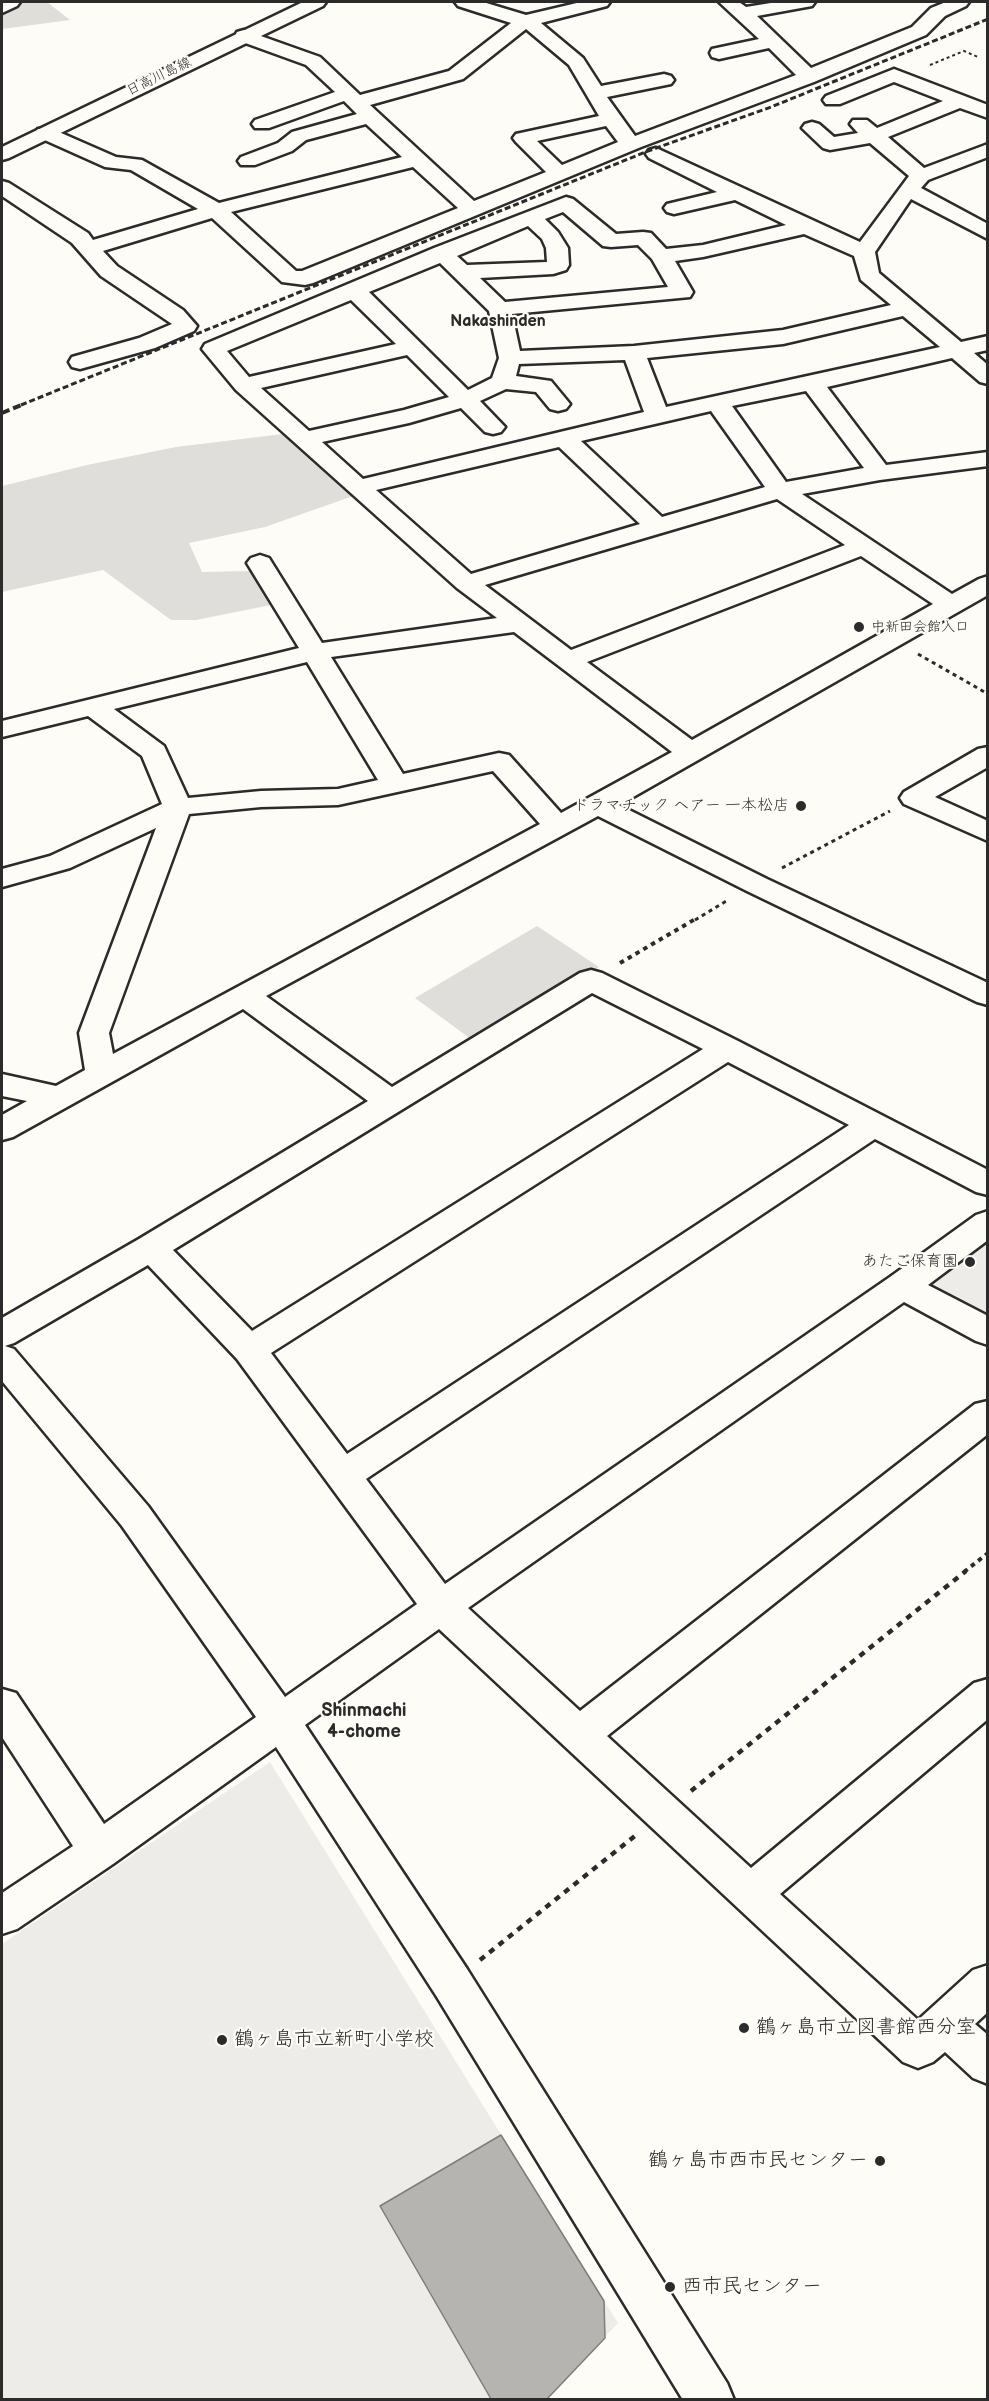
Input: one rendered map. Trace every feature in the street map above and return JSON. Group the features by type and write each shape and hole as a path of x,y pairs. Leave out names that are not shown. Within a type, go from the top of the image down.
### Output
{"street":[{"path":"2,7 11,2"},
{"name":"日高川島線","path":"2,154 317,2"},
{"path":"464,2 525,21 576,62 626,139 634,143"},
{"path":"262,124 351,98 433,83 456,75 525,21 601,2"},
{"path":"735,7 806,2"},
{"path":"735,7 806,74 814,74 919,31 938,12 960,2"},
{"path":"244,36 313,61 415,160 471,209"},
{"path":"719,53 772,42"},
{"path":"45,133 112,163 135,164 216,210 290,277 297,279 305,278 634,143 807,78 806,74"},
{"path":"987,112 894,75 829,97 874,136 914,182 987,233"},
{"path":"595,93 664,80"},
{"path":"812,129 830,144 874,136 960,102"},
{"path":"248,161 285,147 299,136 370,117"},
{"path":"560,174 523,138 611,118"},
{"path":"986,152 914,182 864,252 869,275 987,377"},
{"path":"656,154 806,227 864,252"},
{"path":"89,248 216,210 415,160"},
{"path":"2,187 80,238 109,270 175,315 186,326 147,343 80,362"},
{"path":"674,208 739,193"},
{"path":"500,309 682,292 661,256 643,238 611,241 566,203 213,349 244,385 466,583 690,752"},
{"path":"462,272 553,268 558,265 557,248 551,236 531,217"},
{"path":"661,256 703,251 806,227"},
{"path":"442,253 500,309 510,358 502,381"},
{"path":"354,290 493,427"},
{"path":"510,358 634,353 783,336 907,308"},
{"path":"358,487 717,402 987,343"},
{"path":"244,385 413,347"},
{"path":"634,353 657,416"},
{"path":"305,439 409,416 467,399 502,381 543,386 558,404"},
{"path":"812,383 880,472"},
{"path":"717,402 780,490 951,605"},
{"path":"409,416 430,437"},
{"path":"564,438 657,526"},
{"path":"466,583 780,490 880,472 987,459"},
{"path":"568,660 864,546"},
{"path":"260,563 395,784"},
{"path":"2,1129 244,995 598,805 987,584"},
{"path":"2,729 314,652 519,623"},
{"path":"93,707 154,752 178,807 94,1033 101,1074"},
{"path":"914,798 987,755"},
{"path":"2,878 60,862 178,807 261,799 338,796 499,761 557,826"},
{"path":"914,798 987,832"},
{"path":"598,805 757,885 987,995"},
{"path":"2,1334 151,1248 591,980 727,1048 987,1184"},
{"path":"244,995 391,1102"},
{"path":"249,1350 727,1048"},
{"path":"2,1084 59,1097"},
{"path":"342,1476 874,1124"},
{"path":"2,1916 282,1723 441,1607 902,1286 987,1223"},
{"path":"151,1248 249,1350 441,1607 918,2048 987,1984"},
{"path":"902,1286 987,1332"},
{"path":"2,1358 135,1516 282,1723 452,1983 710,2400"},
{"path":"579,1735 987,1414"},
{"path":"751,1893 987,1695"},
{"path":"2,1705 99,1851"},
{"path":"945,2024 987,2064"}],"path":[{"path":"898,77 964,51 978,57"},
{"path":"891,639 987,694"},
{"path":"777,871 914,798"},
{"path":"591,980 736,895"},
{"path":"452,1983 987,1552"}],"shaded area":[{"path":"17,2 47,2 70,20 2,29 2,11"},
{"path":"283,434 353,496 265,527 189,543 202,572 250,571 271,605 196,620 171,620 103,570 2,592 2,486 87,465 176,447"},
{"path":"537,926 599,967 475,1042 415,998"},
{"name":"あたご保育園","path":"987,1238 987,1323 919,1286"},
{"name":"鶴ヶ島市立新町小学校","path":"270,1762 618,2323 547,2399 2,2400 2,1944"},
{"path":"501,2135 604,2301 605,2338 547,2399 491,2399 380,2206"}],"railway":[{"path":"21,405 648,151 771,107 988,19"},
{"path":"2,413 24,404"}],"place":[{"name":"中新田会館入口","path":"859,627"},
{"name":"ドラマチック ヘアー 一本松店","path":"801,806"},
{"name":"あたご保育園","path":"970,1262"},
{"name":"鶴ヶ島市立図書館西分室","path":"744,2028"},
{"name":"鶴ヶ島市立新町小学校","path":"222,2040"},
{"name":"鶴ヶ島市西市民センター","path":"880,2161"},
{"name":"西市民センター","path":"670,2287"}],"district":[{"name":"Nakashinden","path":"498,322"},
{"name":"Shinmachi 4-chome","path":"364,1721"}]}
